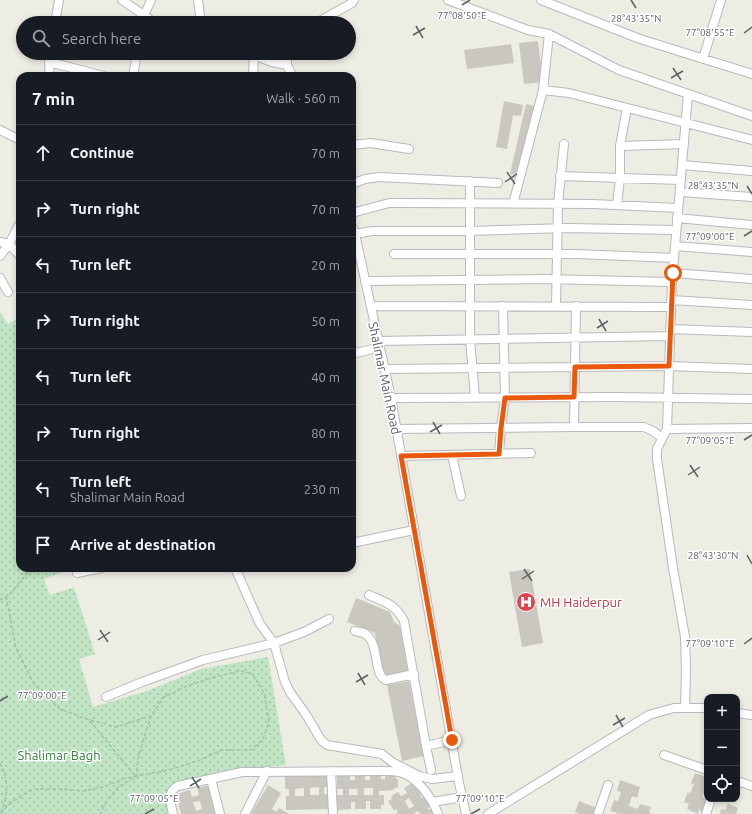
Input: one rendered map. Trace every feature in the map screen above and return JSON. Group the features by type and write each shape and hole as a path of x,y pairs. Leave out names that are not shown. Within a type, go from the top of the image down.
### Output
{"street":[{"path":"56,16 59,0"},
{"path":"122,0 140,16"},
{"path":"144,16 151,0"},
{"path":"198,0 200,16"},
{"path":"329,16 352,3 354,0"},
{"path":"448,0 528,30 549,34 619,70 752,116"},
{"path":"541,0 640,39 752,74"},
{"path":"702,58 721,0"},
{"path":"513,204 544,90 549,34"},
{"path":"134,72 136,60"},
{"path":"252,60 253,72"},
{"path":"271,60 287,65"},
{"path":"287,60 287,65 290,72"},
{"path":"49,72 49,62 88,72"},
{"path":"544,90 569,93 752,140"},
{"path":"685,708 685,637 656,458 657,449 667,429 672,282 688,94"},
{"path":"617,205 620,178 620,146 627,108"},
{"path":"0,130 16,138"},
{"path":"356,145 371,143 409,149"},
{"path":"556,306 558,204 564,144"},
{"path":"620,146 684,144"},
{"path":"682,165 752,171"},
{"path":"560,176 681,180"},
{"path":"356,182 365,179 379,177 498,182"},
{"path":"470,181 470,340 475,398"},
{"path":"680,192 752,197"},
{"path":"356,212 389,203 617,205 678,208"},
{"path":"677,218 752,225"},
{"path":"356,234 372,231 470,231 558,228 676,230"},
{"path":"0,256 9,244 16,231"},
{"name":"Shalimar Main Road","path":"356,239 391,398 466,814"},
{"path":"0,242 9,244 16,252"},
{"path":"675,246 752,252"},
{"path":"394,254 557,254 674,258"},
{"path":"673,273 752,279"},
{"path":"0,278 8,292"},
{"path":"365,281 557,280 672,282"},
{"path":"371,306 576,306 671,303 752,305"},
{"path":"499,454 505,398 503,306"},
{"path":"574,426 576,306"},
{"path":"356,353 379,344 470,340 576,338 670,333 752,332"},
{"path":"384,369 669,366 752,369"},
{"path":"391,398 574,397 752,399"},
{"path":"396,429 574,426 644,427 653,431 662,438"},
{"path":"667,429 752,428"},
{"path":"401,456 531,453"},
{"path":"452,455 461,496"},
{"path":"356,542 414,530"},
{"path":"77,573 82,572"},
{"path":"237,572 260,624 274,644 285,682 290,692 307,716 321,740 327,745 382,754 392,762 419,776 432,780 458,776"},
{"path":"369,596 389,603 396,608 405,626 431,770"},
{"path":"106,697 203,660 274,644 329,620"},
{"path":"355,631 364,633 371,640 374,646 379,673 383,679 386,680 414,674"},
{"path":"488,814 649,715 674,708 704,708"},
{"path":"740,714 752,716"},
{"path":"426,746 452,740"},
{"path":"664,755 704,769"},
{"path":"245,814 267,771"},
{"path":"332,771 333,814"},
{"path":"173,814 170,797 171,791 174,788 242,772 383,771 400,772 418,782 433,802 438,814"},
{"path":"211,779 220,814"},
{"path":"740,782 752,786"},
{"path":"598,814 608,785"},
{"path":"433,802 462,797"},
{"path":"706,814 710,802"}],"path":[{"path":"0,600 11,593 28,572"},
{"path":"6,596 16,648 34,684 60,709 89,720 116,727 151,716"},
{"path":"1,814 7,806 22,795 34,789 83,791 99,788 126,778 136,777 169,770 200,760 220,750 251,750 263,739 269,722 264,693 252,673 240,671 214,676 187,686 164,697 151,716 139,754 136,777"},
{"path":"89,720 136,777"},
{"path":"0,763 7,782 5,804 1,814"},
{"path":"100,814 108,799 118,787 136,777"}],"green space":[{"name":"Shalimar Bagh","path":"1,313 8,324 16,319 16,572 64,572 44,579 50,595 74,587 95,654 79,659 93,707 147,691 201,669 268,657 286,765 244,769 171,785 167,800 170,814 0,814"}],"building":[{"path":"538,41 543,82 524,84 519,43"},
{"path":"511,44 514,63 467,69 464,50"},
{"path":"504,101 523,105 521,116 513,115 507,149 496,147"},
{"path":"526,104 535,106 518,176 510,174"},
{"path":"530,569 543,643 522,647 509,572"},
{"path":"356,598 390,612 394,622 400,626 408,671 383,676 375,633 347,622"},
{"path":"409,681 424,756 402,761 387,685"},
{"path":"695,773 704,776 704,792 702,797 704,798 704,802 706,802 702,812 699,810 698,814 687,809 689,804 684,802 688,792 690,794 694,784 691,783"},
{"path":"330,774 330,787 324,787 324,794 330,794 331,809 286,810 286,796 289,796 289,789 285,789 285,775","holes":["319,787 319,795 310,795 310,788","304,788 304,796 295,796 295,789"]},
{"path":"337,775 350,775 350,780 355,780 355,775 365,775 365,780 370,780 370,775 381,775 381,779 385,779 385,775 395,775 396,779 398,779 398,788 394,788 394,790 379,791 379,795 384,795 384,805 381,805 381,809 370,809 370,801 366,801 366,809 355,809 355,802 351,802 351,809 337,810 337,795 343,795 343,789 337,789","holes":["364,788 373,788 373,795 364,795","349,789 357,789 358,795 349,795"]},
{"path":"620,780 640,787 637,798 632,796 629,806 638,809 640,804 651,807 649,813 653,814 617,814 610,811 614,800 618,801 621,792 617,791"},
{"path":"412,783 414,786 418,784 423,793 420,795 422,798 425,796 431,806 427,808 429,810 432,808 436,814 420,814 418,811 413,814 395,814 398,812 396,809 394,811 388,801 392,799 391,796 398,792 401,796 407,793 404,788","holes":["409,798 414,806 409,809 405,801"]},
{"path":"211,785 218,814 181,814 176,794 190,790 192,797 199,795 197,788","holes":["200,801 202,809 196,811 193,802"]},
{"path":"268,785 281,793 272,809 276,812 279,808 289,814 251,814"},
{"path":"579,801 599,809 597,814 578,814 575,812"},
{"path":"728,804 738,808 736,814 720,814 721,809 725,810"}],"place":[{"name":"MH Haiderpur","path":"526,602"}],"route":[{"path":"452,740 401,456 499,454 505,398 574,397 575,367 669,366 670,307 673,273"}]}
